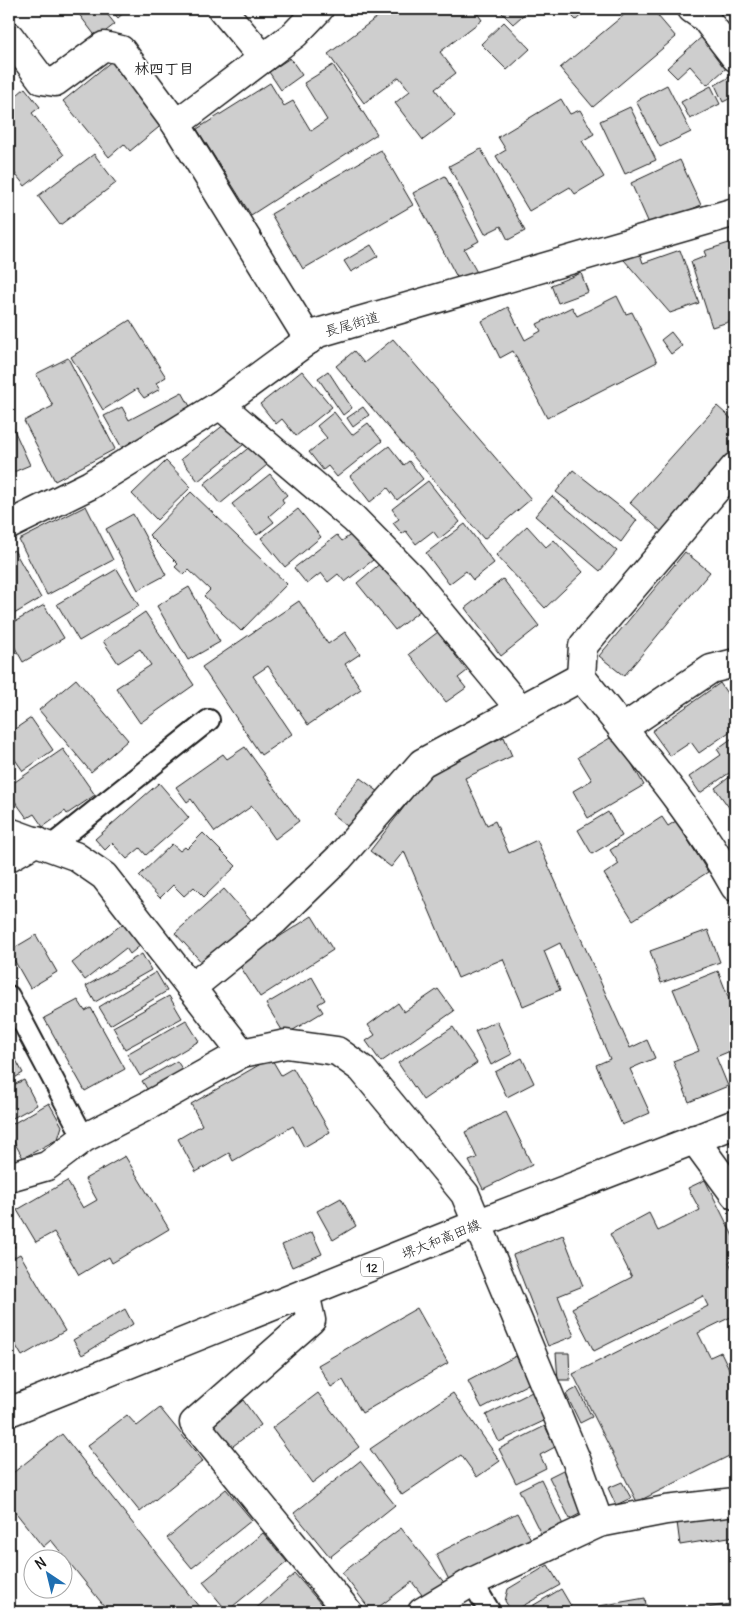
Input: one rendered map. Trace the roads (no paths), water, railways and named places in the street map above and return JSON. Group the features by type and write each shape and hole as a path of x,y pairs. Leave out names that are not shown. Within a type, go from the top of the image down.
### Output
{"street":[{"path":"222,9 263,58"},
{"path":"176,124 295,34 318,9"},
{"path":"703,12 735,57"},
{"path":"9,36 42,80 55,82 104,46 121,50 176,124 309,340"},
{"name":"長尾街道","path":"9,525 90,485 220,405 318,334 735,212"},
{"path":"220,405 354,519 411,577 520,709"},
{"path":"735,467 583,646 581,677 681,804 717,855 735,887"},
{"path":"622,729 711,669 735,664"},
{"path":"191,988 275,920 332,865 422,763 581,677"},
{"path":"9,832 75,856 104,876 242,1053"},
{"path":"9,857 43,844"},
{"path":"9,1177 47,1166 84,1138 149,1105 242,1053 286,1044 337,1051 362,1069 465,1194 577,1462 600,1523"},
{"name":"堺大和高田線","path":"9,1412 477,1224 735,1124"},
{"path":"694,1139 735,1195"},
{"path":"305,1293 311,1320 194,1424 348,1612"},
{"path":"422,1612 472,1582 600,1523 666,1510 735,1502"}],"lane":[{"path":"43,844 209,720"},
{"path":"9,996 84,1138"},
{"path":"472,1582 490,1612"}],"district":[{"name":"林四丁目","path":"164,68"}]}
